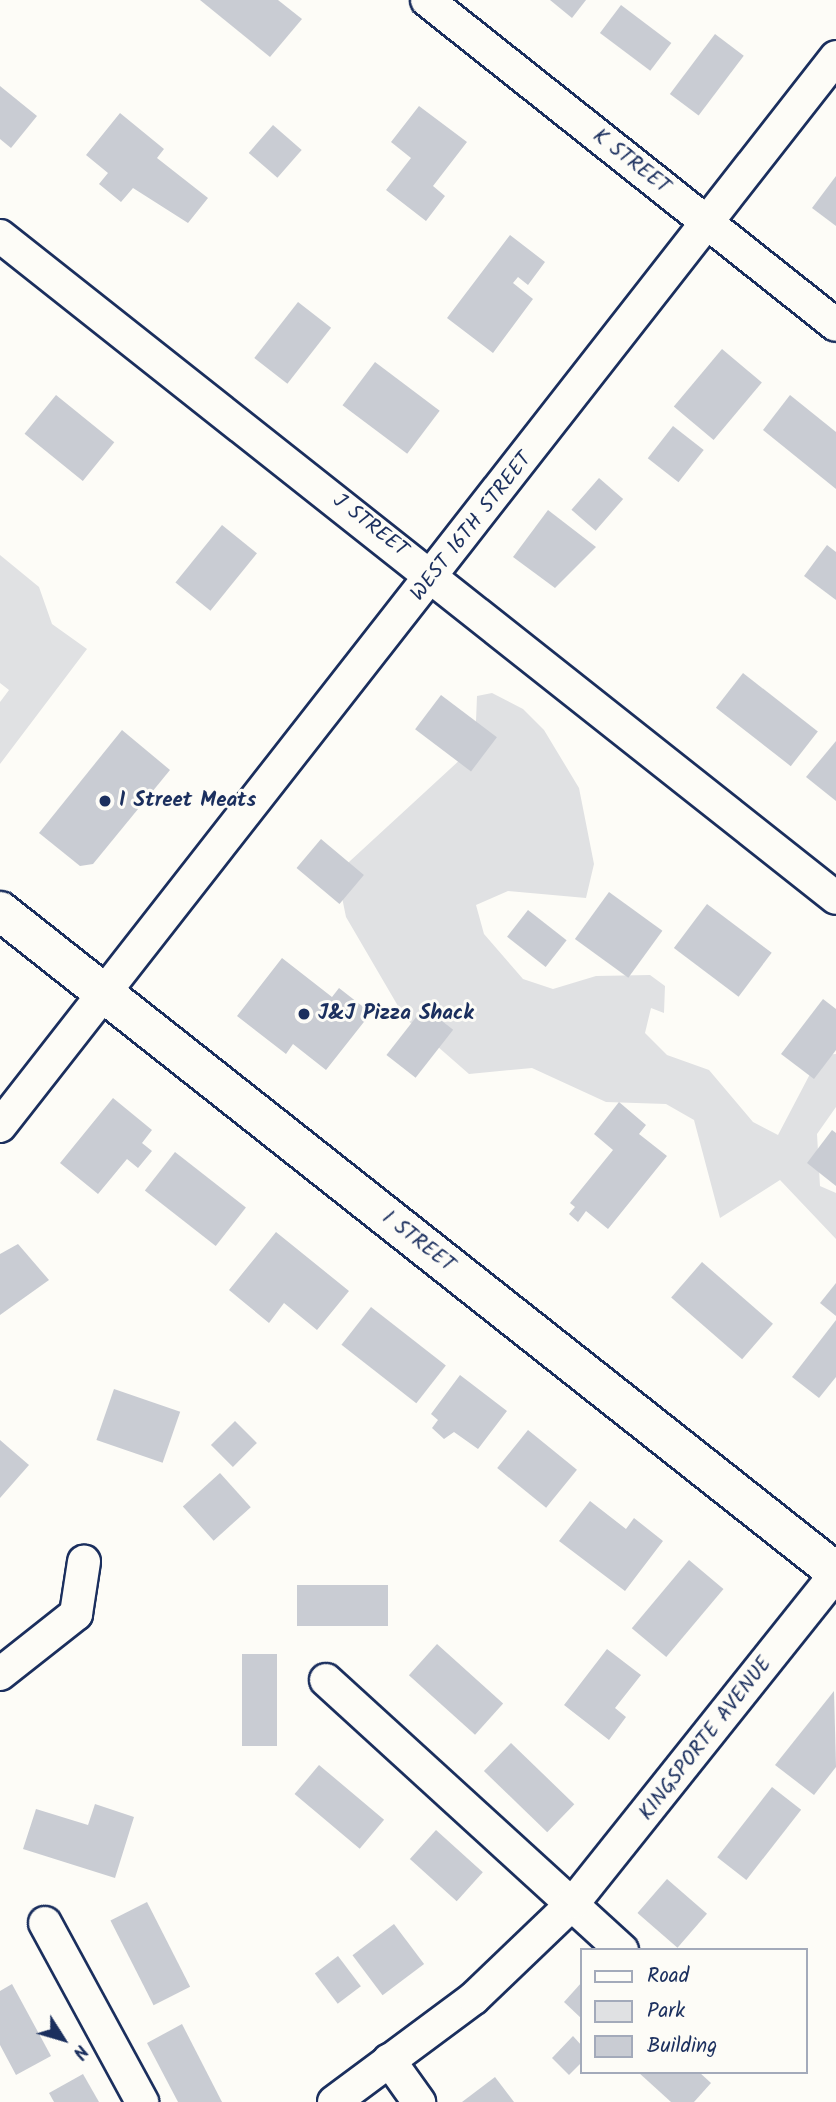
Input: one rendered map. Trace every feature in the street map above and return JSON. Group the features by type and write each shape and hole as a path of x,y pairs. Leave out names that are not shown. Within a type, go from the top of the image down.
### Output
{"street":[{"name":"K STREET","path":"426,0 836,325"},
{"name":"WEST 16TH STREET","path":"0,1126 434,576 836,57"},
{"name":"J STREET","path":"0,236 434,576 836,898"},
{"name":"I STREET","path":"0,911 836,1573"},
{"path":"0,1674 76,1614 84,1562"},
{"name":"KINGSPORTE AVENUE","path":"334,2102 474,1998 574,1902 836,1573"},
{"path":"326,1680 574,1902 620,1948"},
{"path":"45,1923 142,2102"},
{"path":"388,2060 419,2102"}],"green space":[{"path":"0,555 39,587 52,624 87,649 0,764 0,702 9,690 0,683"},
{"path":"492,693 523,709 544,730 579,788 594,864 586,898 508,891 476,905 484,934 523,979 553,989 596,976 650,975 665,986 664,1013 651,1008 645,1033 667,1055 709,1070 753,1122 778,1135 820,1055 836,1054 836,1107 817,1134 820,1186 836,1193 836,1239 780,1180 720,1218 694,1120 666,1104 606,1102 532,1068 469,1074 405,1018 346,917 337,873 475,746 477,696"}],"building":[{"path":"200,0 278,0 302,19 270,57"},
{"path":"550,0 586,0 572,18"},
{"path":"621,5 671,43 650,71 600,33"},
{"path":"715,34 744,56 699,116 670,94"},
{"path":"0,86 37,116 11,148 0,139"},
{"path":"419,106 467,142 433,186 445,196 426,221 386,190 411,158 391,142"},
{"path":"120,113 164,149 157,158 208,198 188,223 133,188 121,202 99,184 108,173 86,155"},
{"path":"273,125 302,150 277,178 249,153"},
{"path":"836,176 836,226 812,208"},
{"path":"510,235 545,262 528,285 518,277 513,283 533,299 493,353 447,318"},
{"path":"298,302 331,328 287,384 254,358"},
{"path":"722,349 762,382 714,440 674,406"},
{"path":"375,362 440,411 407,454 343,405"},
{"path":"56,395 114,442 83,481 25,434"},
{"path":"790,395 836,432 836,489 763,430"},
{"path":"673,426 704,450 678,482 648,458"},
{"path":"599,478 623,499 596,531 571,510"},
{"path":"548,510 596,547 555,588 513,557"},
{"path":"222,525 257,553 210,611 175,583"},
{"path":"827,545 836,552 836,600 804,576"},
{"path":"743,673 818,731 791,766 716,708"},
{"path":"441,695 497,737 471,771 415,729"},
{"name":"I Street Meats","path":"122,730 170,770 93,864 80,866 39,833"},
{"path":"836,741 836,801 806,777"},
{"path":"321,839 364,875 339,904 297,868"},
{"path":"609,892 662,931 628,978 575,939"},
{"path":"707,904 772,953 739,997 674,948"},
{"path":"528,910 567,940 546,967 507,937"},
{"name":"J&J Pizza Shack","path":"282,958 332,997 339,988 371,1013 326,1070 293,1044 286,1054 237,1016"},
{"path":"823,999 836,1009 836,1050 814,1079 781,1054"},
{"path":"424,1007 453,1030 416,1078 386,1055"},
{"path":"113,1098 152,1130 142,1143 152,1151 138,1168 127,1159 98,1194 60,1163"},
{"path":"619,1102 646,1125 639,1134 667,1156 608,1229 586,1211 578,1222 569,1214 575,1207 570,1203 613,1150 594,1134"},
{"path":"832,1130 836,1133 836,1186 807,1163"},
{"path":"175,1152 246,1207 216,1246 145,1191"},
{"path":"276,1232 349,1291 317,1330 284,1303 269,1323 229,1290"},
{"path":"18,1244 49,1280 0,1315 0,1254"},
{"path":"702,1262 773,1324 742,1359 671,1297"},
{"path":"836,1283 836,1316 820,1303"},
{"path":"371,1307 446,1365 416,1403 341,1345"},
{"path":"836,1320 836,1377 819,1398 792,1377"},
{"path":"460,1375 507,1411 478,1449 454,1432 444,1439 432,1428 438,1420 431,1414"},
{"path":"114,1389 180,1412 163,1463 96,1440"},
{"path":"235,1421 257,1443 233,1467 211,1445"},
{"path":"528,1430 577,1470 546,1508 497,1468"},
{"path":"0,1440 29,1465 0,1498"},
{"path":"220,1473 251,1507 214,1541 183,1506"},
{"path":"590,1501 626,1529 634,1518 663,1541 625,1591 559,1541"},
{"path":"689,1560 723,1589 666,1657 632,1628"},
{"path":"297,1585 388,1585 388,1626 297,1626"},
{"path":"437,1644 503,1704 475,1735 409,1675"},
{"path":"607,1649 641,1675 615,1708 626,1717 609,1740 564,1705"},
{"path":"242,1654 277,1654 277,1746 242,1746"},
{"path":"834,1691 836,1767 814,1795 775,1765"},
{"path":"511,1743 574,1804 547,1832 484,1771"},
{"path":"319,1765 384,1820 360,1849 295,1794"},
{"path":"772,1787 801,1810 746,1880 717,1857"},
{"path":"95,1804 134,1817 115,1878 23,1849 36,1809 88,1825"},
{"path":"436,1830 483,1872 457,1901 410,1859"},
{"path":"667,1879 707,1914 677,1948 637,1913"},
{"path":"147,1902 190,1987 154,2005 110,1921"},
{"path":"394,1924 424,1964 383,1995 352,1955"},
{"path":"338,1956 361,1986 338,2004 315,1973"},
{"path":"12,1984 51,2056 16,2075 0,2045 0,1991"},
{"path":"580,1984 580,2017 564,2002"},
{"path":"182,2024 222,2102 178,2102 147,2043"},
{"path":"573,2036 580,2044 580,2064 569,2075 552,2058"},
{"path":"83,2074 99,2102 54,2102 49,2093"},
{"path":"640,2074 701,2074 711,2083 694,2102 671,2102"},
{"path":"495,2077 514,2102 462,2102"}],"place":[{"name":"I Street Meats","path":"105,801"},
{"name":"J&J Pizza Shack","path":"304,1014"}]}
